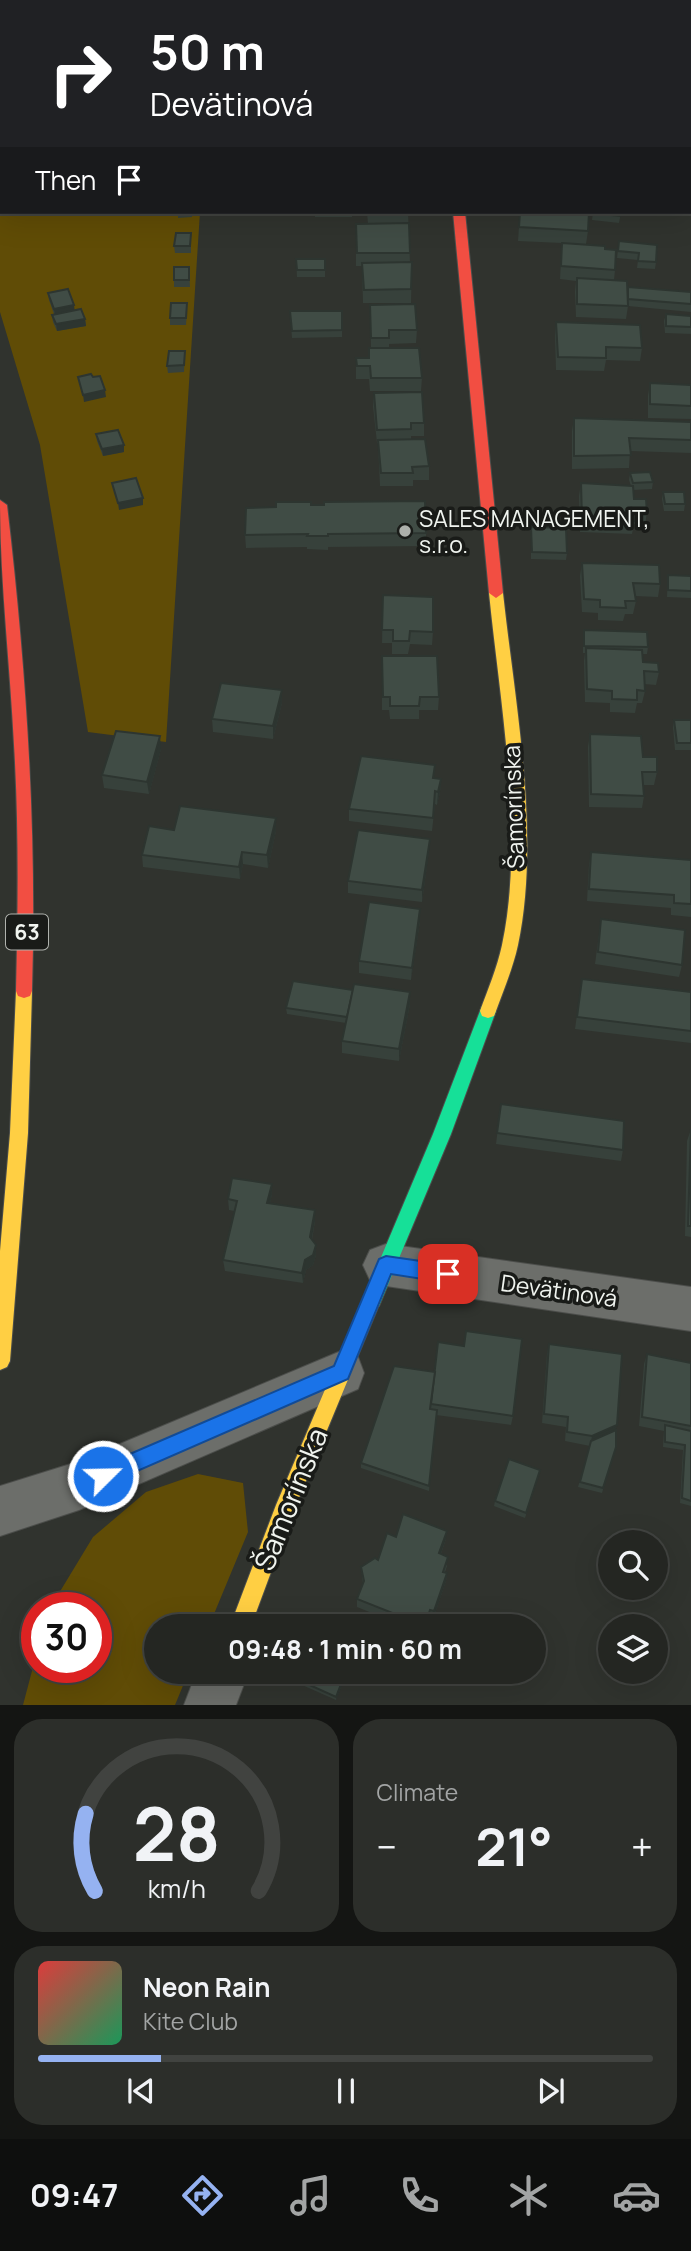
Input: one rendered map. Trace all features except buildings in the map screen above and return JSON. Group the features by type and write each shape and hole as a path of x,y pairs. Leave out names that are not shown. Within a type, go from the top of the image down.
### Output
{"street":[{"name":"Šamorínska","path":"245,1614 341,1373 442,1133 510,948 518,850 513,759 460,214"},
{"name":"63","path":"0,505 15,627 29,898 19,1133 0,1361"},
{"name":"Devätinová","path":"386,1265 691,1310"},
{"name":"Šamorínska","path":"0,1511 79,1486 341,1373"},
{"path":"210,1705 218,1684"}],"shaded area":[{"path":"0,214 200,214 166,742 88,732 40,445 0,312"},
{"path":"198,1474 243,1483 248,1532 214,1614 144,1614 144,1684 184,1684 175,1705 23,1705 29,1683 112,1683 112,1592 60,1592 93,1537 146,1492"}],"traffic: fast":[{"path":"372,1300 442,1134 488,1011"}],"traffic: slow":[{"path":"488,1011 510,944 517,894 518,852 514,764 496,593"},
{"path":"0,1361 19,1133 24,991"},
{"path":"245,1614 286,1505 372,1300"}],"traffic: jam":[{"path":"459,214 496,593"},
{"path":"0,505 13,626 25,808 24,991"}],"place":[{"name":"SALES MANAGEMENT, s.r.o.","path":"405,531"}],"route":[{"path":"103,1476 341,1373 386,1265 448,1274"}]}
